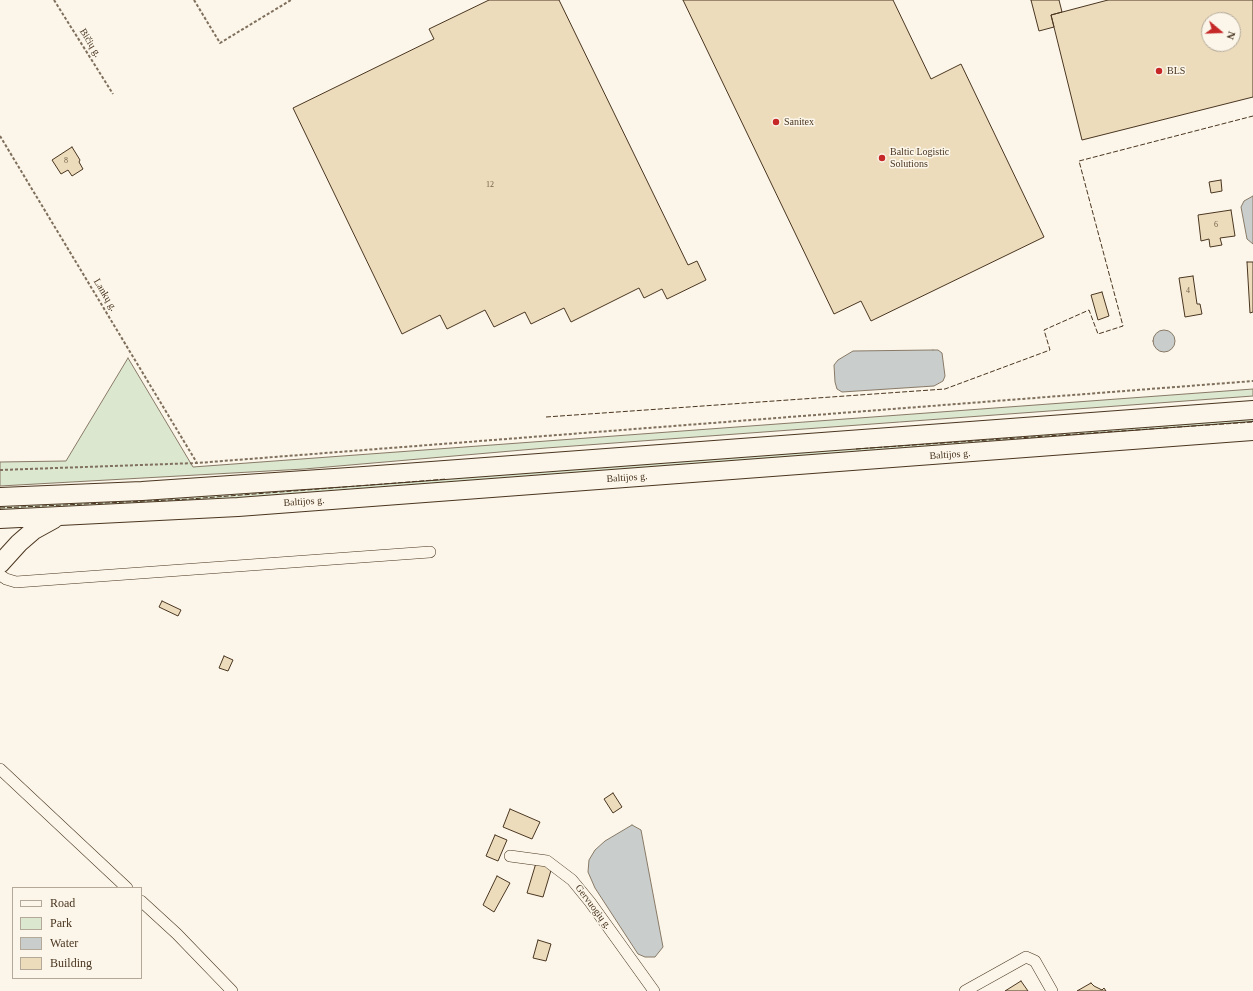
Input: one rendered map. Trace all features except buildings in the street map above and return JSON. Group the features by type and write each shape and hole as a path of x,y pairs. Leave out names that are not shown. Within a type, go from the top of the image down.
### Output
{"highway":[{"path":"0,497 142,491 364,476 1253,410"},
{"name":"Baltijos g.","path":"0,519 238,507 1253,431"},
{"path":"0,564 19,543 34,530 58,517"}],"street":[{"path":"0,575 6,579 16,582 430,552"},
{"path":"0,769 126,887"},
{"name":"Gervuogių g.","path":"510,856 547,860 572,880 590,902 654,991"},
{"path":"142,902 177,934 232,991"},
{"path":"965,991 1026,957 1035,961 1052,991"}],"path":[{"name":"Bičių g.","path":"54,0 113,94"},
{"path":"194,0 220,43 291,0"},
{"name":"Lankų g.","path":"0,136 197,463"},
{"path":"0,470 197,463 1253,381"}],"green space":[{"path":"128,358 193,467 1253,389 1253,396 546,448 304,469 0,486 0,462 66,461"},
{"path":"1253,417 1253,424 188,502 0,511 0,502"}],"water":[{"path":"1253,196 1253,244 1247,239 1241,207 1244,201"},
{"path":"1164,330 1172,333 1175,341 1172,349 1164,352 1156,349 1153,341 1156,333"},
{"path":"938,350 942,353 945,376 943,381 934,386 842,392 837,389 834,365 838,360 853,351"},
{"path":"632,825 641,830 663,947 655,957 645,957 638,954 595,888 588,872 589,860 595,850 605,841"}],"fence":[{"path":"546,417 945,389 1050,350 1044,330 1089,310 1098,334 1123,326 1079,161 1253,116"},
{"path":"856,449 1253,422"},
{"path":"0,508 190,499 447,479"}],"place":[{"name":"BLS","path":"1159,71"},
{"name":"Sanitex","path":"776,122"},
{"name":"Baltic Logistic Solutions","path":"882,158"}]}
